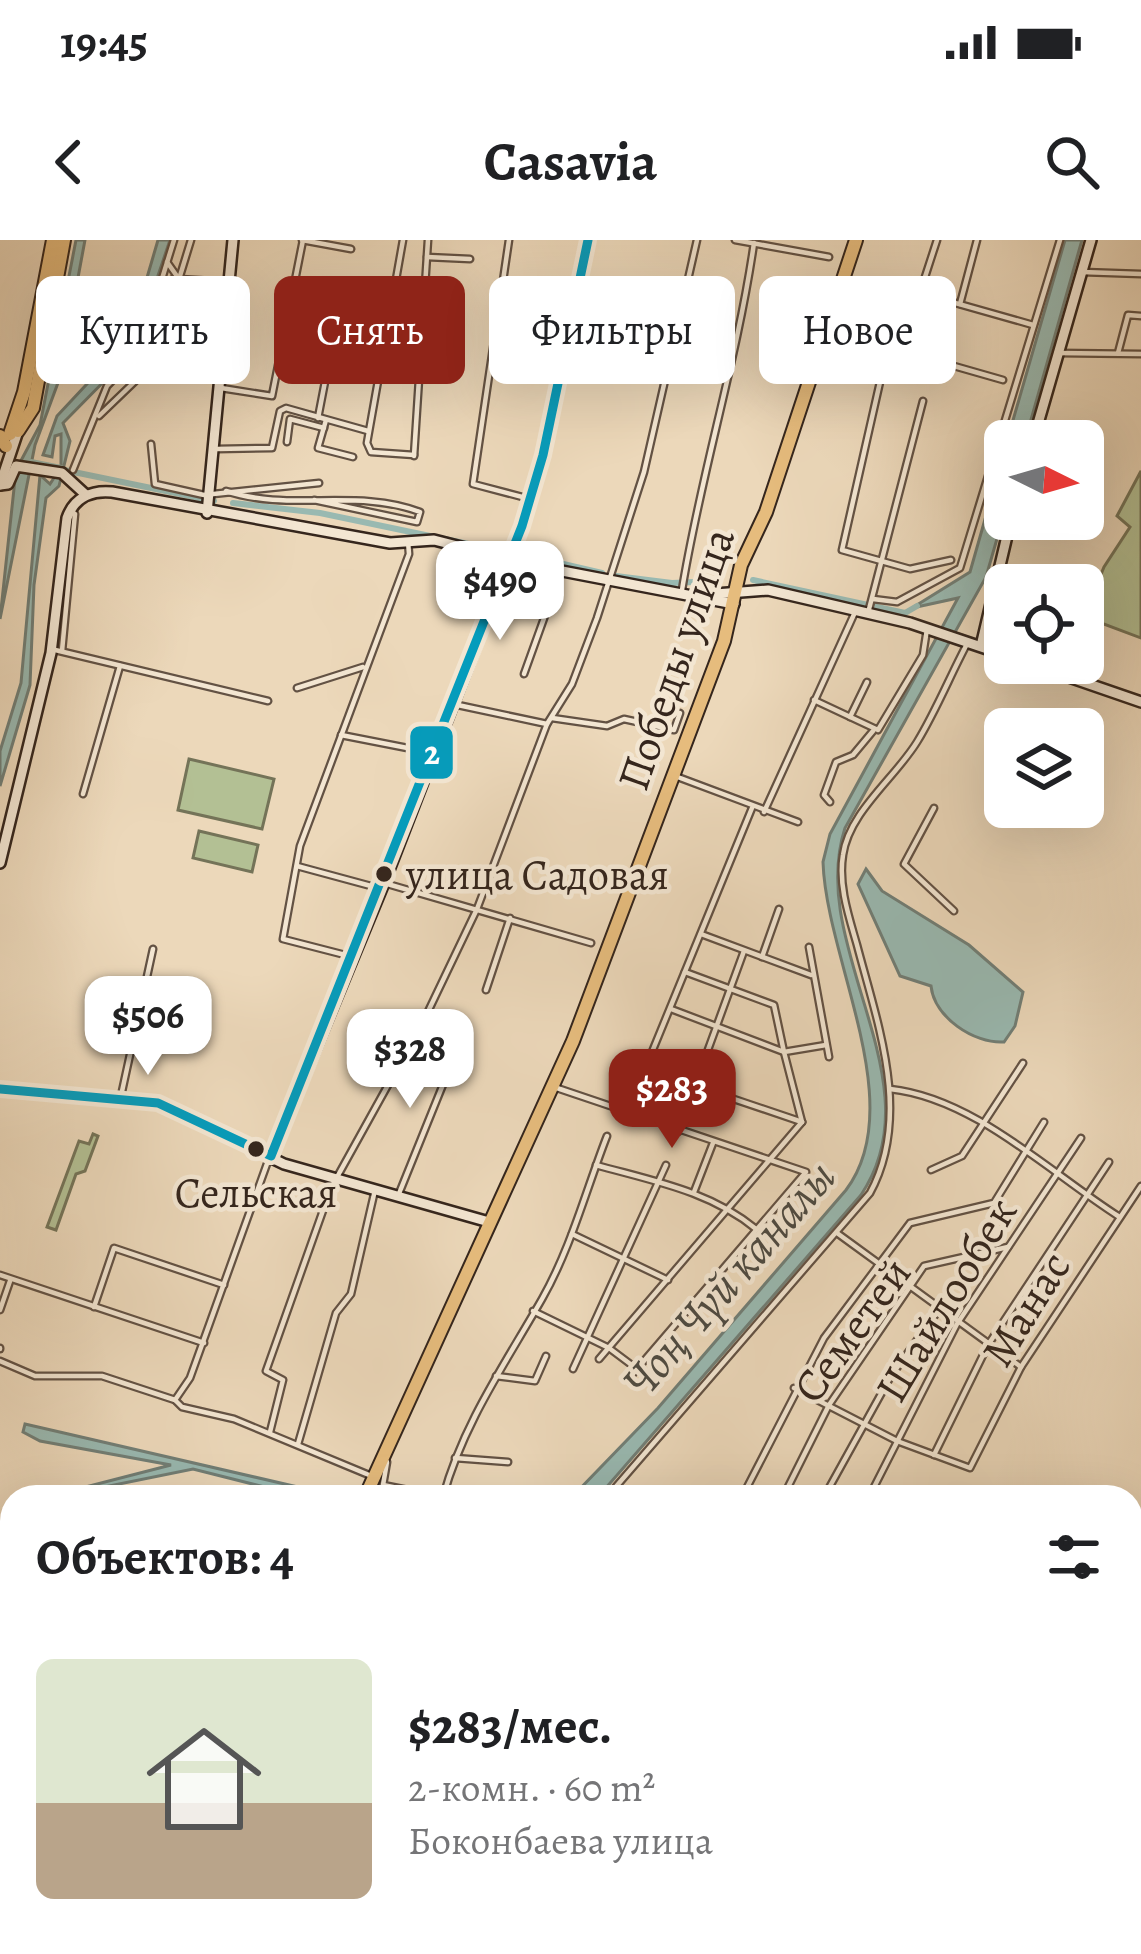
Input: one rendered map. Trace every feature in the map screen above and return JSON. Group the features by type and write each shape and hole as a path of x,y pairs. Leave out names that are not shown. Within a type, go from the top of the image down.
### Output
{"main road":[{"path":"50,276 52,240"},
{"path":"53,276 64,240"},
{"path":"230,276 233,240"},
{"path":"580,276 588,240"},
{"name":"Победы улица","path":"845,276 856,240"},
{"path":"1039,420 1091,240"},
{"path":"0,465 9,429 30,393 36,361"},
{"path":"209,503 215,384"},
{"path":"271,1156 383,886 509,559 530,500 556,384"},
{"name":"Победы улица","path":"370,1485 554,1087 675,776 809,384"},
{"path":"9,429 0,485 8,484 16,466 67,471 86,496"},
{"path":"0,863 56,650 69,511 86,496 112,492 209,503 390,543 430,539 561,572 682,595 735,597 769,590 867,606 984,647"},
{"path":"981,646 1006,540"},
{"path":"1089,684 1141,702"},
{"path":"0,1089 164,1105 271,1156 336,1180 489,1222"}],"street":[{"path":"163,276 174,240"},
{"path":"180,276 190,240"},
{"path":"215,387 272,396 303,240 351,249"},
{"path":"397,276 404,240"},
{"path":"376,384 368,431 371,452 414,456 428,240"},
{"path":"509,240 472,484 530,500"},
{"path":"689,276 698,240"},
{"path":"735,240 829,257"},
{"path":"925,276 937,240"},
{"path":"960,304 977,240"},
{"path":"867,606 897,602 960,568 976,531 1060,240"},
{"path":"682,595 691,530 741,330 754,243"},
{"path":"427,257 470,259"},
{"path":"167,262 177,276"},
{"path":"1082,272 1141,274"},
{"path":"956,303 1033,326"},
{"path":"1118,353 1128,315 1141,316"},
{"path":"1058,353 1141,354"},
{"path":"956,367 1003,380"},
{"path":"99,416 109,384"},
{"path":"67,471 99,416 132,384"},
{"path":"327,384 318,448 353,458"},
{"path":"270,1432 283,1380 266,1371 336,1180 477,909 550,721 572,684 644,472 664,384"},
{"path":"880,384 842,545 844,554 910,569 951,560"},
{"path":"764,812 814,700 867,606 923,401"},
{"path":"212,449 272,448 283,408 323,422"},
{"path":"287,442 290,419 368,431"},
{"path":"151,444 155,484 209,503 226,491 320,483"},
{"path":"226,491 272,500 341,496 420,512 417,522 314,500"},
{"path":"354,957 283,939 296,866 363,668 409,554 408,541"},
{"path":"524,674 561,572"},
{"path":"830,802 824,795 836,762 854,755 873,731 923,655 930,629"},
{"path":"617,1485 836,1232 881,1172 892,1137 890,1089 847,907 843,851 869,802 917,742 964,640"},
{"path":"56,650 268,700"},
{"path":"83,794 120,665"},
{"path":"297,688 363,668"},
{"path":"850,717 867,682"},
{"path":"814,700 873,731"},
{"path":"455,704 550,721 607,725 624,719 674,730 680,713"},
{"path":"340,735 434,753"},
{"path":"675,776 798,822"},
{"path":"752,808 645,1070 802,1122"},
{"path":"934,808 904,864 955,911"},
{"path":"296,866 477,909 591,943"},
{"path":"762,957 779,909"},
{"path":"486,990 510,918"},
{"path":"701,934 811,976"},
{"path":"809,947 829,1057"},
{"path":"120,1098 153,949"},
{"path":"678,1132 744,951"},
{"path":"685,972 774,1006 802,1122"},
{"path":"669,1009 784,1050 826,1045"},
{"path":"398,1196 460,1040"},
{"path":"931,1170 956,1162 1023,1063"},
{"path":"554,1087 806,1172 631,1376"},
{"path":"890,1089 920,1092 981,1124 1120,1217"},
{"path":"599,1359 802,1122"},
{"path":"748,1485 794,1388 910,1223 994,1203 1044,1123"},
{"path":"446,1485 496,1376 572,1234 608,1136"},
{"name":"Шайлообек","path":"875,1485 957,1324 1081,1138"},
{"path":"694,1192 713,1143"},
{"path":"176,1402 204,1343 271,1156"},
{"path":"794,1388 934,1455 988,1345 1109,1162"},
{"path":"596,1165 694,1192 730,1208 757,1230"},
{"path":"573,1369 666,1165"},
{"name":"Манас","path":"934,1455 970,1468 1021,1367 1141,1186"},
{"path":"298,1444 336,1313 352,1294 375,1190"},
{"path":"836,1232 877,1267 1021,1367"},
{"path":"572,1234 668,1280"},
{"name":"Семетей","path":"790,1485 829,1406 924,1266 1008,1247"},
{"path":"94,1307 114,1248 224,1285"},
{"path":"0,1276 204,1343"},
{"path":"0,1310 10,1279"},
{"path":"533,1311 609,1348 637,1369"},
{"path":"831,1485 938,1311"},
{"path":"496,1376 535,1381 546,1355"},
{"path":"0,1361 35,1376 102,1376 270,1432 364,1485"},
{"path":"383,1485 386,1449"},
{"path":"455,1458 508,1462"}],"green space":[{"path":"1141,471 1141,638 1104,624 1104,567 1130,527 1117,516"},
{"path":"189,759 274,779 262,829 178,810"},
{"path":"199,831 258,845 252,872 193,858"},
{"path":"93,1134 98,1136 85,1171 76,1174 56,1230 47,1227 79,1141 89,1144"}],"water":[{"path":"76,240 85,240 78,276 69,276"},
{"path":"158,240 170,240 158,276 147,276"},
{"path":"1065,240 1082,240 1031,420 1013,420"},
{"path":"48,384 58,384 35,445 0,619 16,470 40,425"},
{"path":"87,384 101,384 63,423 70,441 59,486 46,498 34,585 30,685 0,786 0,751 21,683 40,475 50,484 61,467 61,434 55,436 52,457 43,455 57,416"},
{"path":"984,523 984,540 997,540 990,564 984,564 984,581 845,828 838,874 842,920 879,1060 885,1106 881,1151 861,1195 608,1485 584,1485 658,1408 846,1190 864,1156 870,1117 868,1075 827,901 823,862 830,834 958,598 912,608 970,572"},
{"path":"866,869 882,891 969,945 1023,992 1015,1026 1004,1042 980,1038 957,1026 939,1008 931,986 900,976 858,884"},
{"path":"25,1424 289,1485 256,1485 193,1469 93,1485 171,1465 40,1441 23,1432"}],"waterway":[{"path":"31,462 61,468"},
{"path":"64,470 214,501"},
{"path":"233,503 320,513 497,550"},
{"path":"516,553 602,573"},
{"path":"616,576 672,583 718,581"},
{"path":"753,580 905,613 917,606"}],"transit line":[{"name":"2","path":"0,1089 158,1103 271,1156 522,526 543,455 588,240"}],"place":[{"name":"улица Садовая","path":"384,874"},
{"name":"Сельская","path":"256,1149"}],"water label":[{"name":"Чоң Чүй каналы","path":"729,1279"}]}
